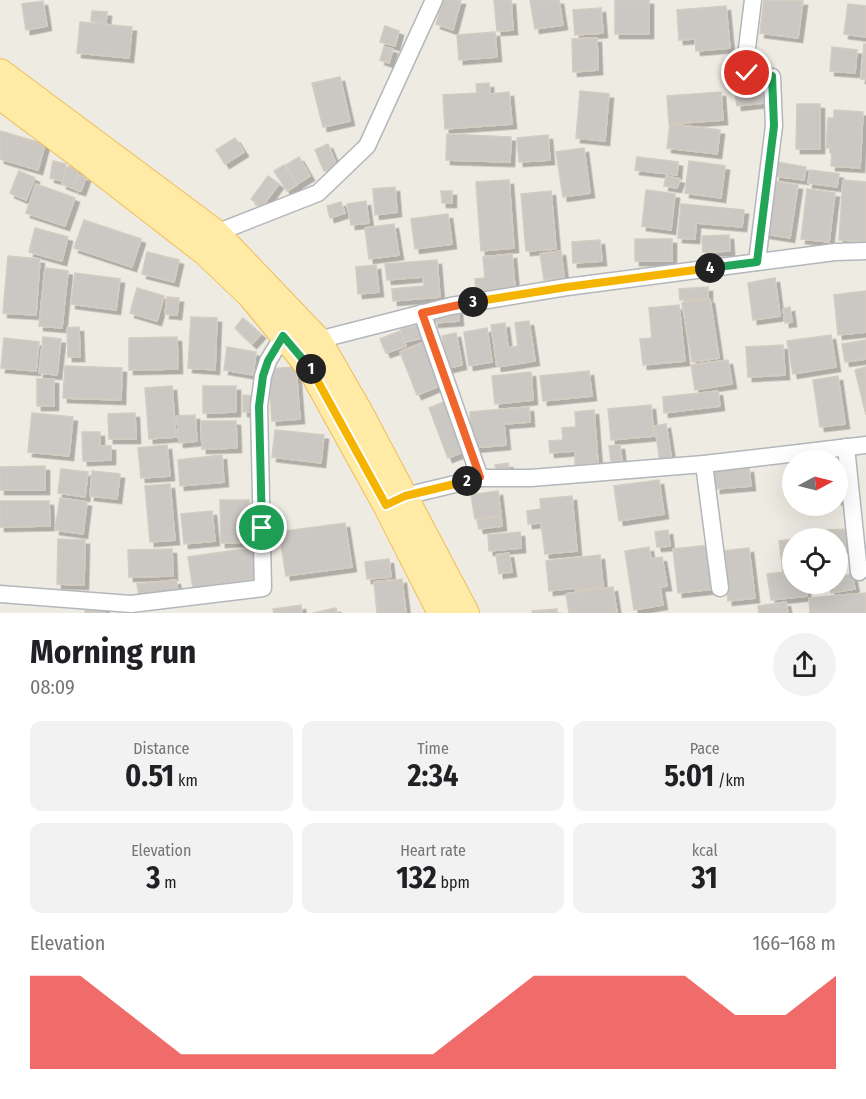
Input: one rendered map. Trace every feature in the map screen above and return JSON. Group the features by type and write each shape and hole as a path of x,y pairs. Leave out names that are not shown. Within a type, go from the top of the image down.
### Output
{"main road":[{"path":"0,72 216,233 318,340 359,411 441,613"},
{"path":"0,96 206,253 251,296 311,369 466,613"}],"street":[{"path":"216,233 318,193 367,146 434,0"},
{"path":"753,0 745,64 747,73 772,76 774,126 757,262"},
{"path":"318,340 451,306 567,287 835,252 866,251"},
{"path":"422,313 480,477"},
{"path":"0,594 131,604 263,588 259,406 263,376 268,361 283,336"},
{"path":"395,501 480,477 531,478 704,464 866,445"},
{"path":"846,447 859,573"},
{"path":"704,464 720,588"}],"building":[{"path":"443,0 461,0 453,30 436,24"},
{"path":"494,0 511,0 513,30 497,31"},
{"path":"530,0 559,0 563,25 535,29"},
{"path":"615,0 649,0 649,34 615,34"},
{"path":"764,0 803,1 798,38 760,33"},
{"path":"43,1 47,26 26,30 22,4"},
{"path":"848,4 866,6 866,37 844,34"},
{"path":"726,6 730,48 696,51 695,39 679,40 677,10"},
{"path":"601,8 603,33 575,35 573,10"},
{"path":"92,11 107,12 106,22 91,21"},
{"path":"80,22 132,27 129,58 77,53"},
{"path":"385,26 399,31 395,46 380,42"},
{"path":"495,32 497,57 459,60 457,35"},
{"path":"597,38 598,70 573,72 572,39"},
{"path":"864,44 866,44 866,79 861,79"},
{"path":"384,47 393,49 389,63 380,60"},
{"path":"832,47 857,50 855,73 830,71"},
{"path":"340,77 350,121 323,127 312,83"},
{"path":"489,83 490,94 509,92 512,124 445,129 443,95 477,93 476,84"},
{"path":"763,87 765,103 737,106 735,90"},
{"path":"580,91 609,94 605,141 576,138"},
{"path":"721,92 723,120 669,124 667,96"},
{"path":"797,104 820,104 820,149 796,149"},
{"path":"834,110 863,112 860,168 831,166 832,148 826,148 828,118 834,118"},
{"path":"670,124 720,130 717,154 667,148"},
{"path":"0,131 45,144 38,170 0,159"},
{"path":"447,134 511,137 510,162 446,160"},
{"path":"548,135 550,160 519,162 517,138"},
{"path":"235,138 244,152 225,164 216,150"},
{"path":"328,144 337,166 324,171 315,150"},
{"path":"584,148 590,193 563,197 556,152"},
{"path":"299,157 310,176 297,184 286,165"},
{"path":"637,157 678,162 677,175 635,170"},
{"path":"53,161 66,164 63,181 50,178"},
{"path":"689,161 725,166 721,198 685,193"},
{"path":"777,162 806,167 804,180 775,176"},
{"path":"284,165 297,185 287,191 274,171"},
{"path":"69,166 79,170 72,188 62,184"},
{"path":"810,170 839,174 837,187 808,183"},
{"path":"19,171 35,178 26,200 10,193"},
{"path":"79,175 86,177 81,191 74,189"},
{"path":"268,176 279,184 262,207 251,199"},
{"path":"666,176 680,179 677,188 664,186"},
{"path":"509,180 514,248 481,251 476,182"},
{"path":"843,180 866,182 866,241 839,240"},
{"path":"773,181 798,185 790,238 765,234"},
{"path":"36,184 75,198 65,226 26,213"},
{"path":"395,187 397,212 375,215 373,189"},
{"path":"807,189 835,193 829,242 801,239"},
{"path":"646,190 675,194 671,230 642,226"},
{"path":"441,191 452,191 452,203 442,203"},
{"path":"551,191 556,249 526,251 521,194"},
{"path":"366,201 369,223 351,225 347,204"},
{"path":"341,202 345,213 330,218 327,206"},
{"path":"681,204 744,210 742,227 696,223 695,239 678,238"},
{"path":"448,214 452,244 415,249 411,219"},
{"path":"84,220 141,239 132,267 74,248"},
{"path":"394,224 399,255 369,259 365,228"},
{"path":"35,228 68,237 62,261 29,252"},
{"path":"729,235 730,251 703,252 702,236"},
{"path":"635,239 672,239 672,261 635,261"},
{"path":"600,240 602,261 573,263 572,242"},
{"path":"561,251 564,277 544,280 540,254"},
{"path":"147,252 179,260 174,282 142,274"},
{"path":"512,254 515,288 476,292 475,279 485,278 483,257"},
{"path":"8,256 40,259 36,315 3,313"},
{"path":"437,260 440,297 393,301 392,289 424,286 423,277 387,280 385,264"},
{"path":"376,265 379,292 358,294 356,267"},
{"path":"45,268 68,271 62,328 39,326"},
{"path":"75,273 120,279 116,310 71,304"},
{"path":"775,278 780,316 753,320 748,283"},
{"path":"708,287 708,299 680,300 679,289"},
{"path":"137,288 164,296 157,321 130,313"},
{"path":"866,291 866,332 838,335 834,295"},
{"path":"167,297 179,298 177,315 165,314"},
{"path":"710,299 719,358 692,362 682,303"},
{"path":"679,305 685,361 643,365 640,339 652,338 649,308"},
{"path":"790,307 792,322 785,323 783,309"},
{"path":"458,310 459,321 434,323 433,312"},
{"path":"191,317 217,318 215,370 188,368"},
{"path":"243,318 261,334 252,344 235,328"},
{"path":"529,321 535,361 497,367 491,325 505,323 508,348 518,346 515,323"},
{"path":"420,325 422,338 405,342 401,329"},
{"path":"79,327 80,357 68,357 67,328"},
{"path":"487,328 492,362 469,366 464,332"},
{"path":"400,331 406,346 386,353 380,339"},
{"path":"456,333 462,365 448,368 442,336"},
{"path":"831,335 836,367 793,374 787,341"},
{"path":"43,337 61,339 57,375 39,373"},
{"path":"177,337 178,369 129,370 129,338"},
{"path":"4,338 39,342 36,371 1,368"},
{"path":"866,340 866,359 845,362 842,344"},
{"path":"424,342 441,385 417,395 400,352"},
{"path":"783,345 785,375 748,377 746,347"},
{"path":"227,347 256,352 253,375 224,370"},
{"path":"728,360 732,384 695,390 691,365"},
{"path":"65,366 122,368 121,400 63,398"},
{"path":"296,367 300,419 272,421 268,369"},
{"path":"866,367 866,415 855,370"},
{"path":"589,371 592,396 543,401 540,376"},
{"path":"531,372 533,400 495,404 492,376"},
{"path":"838,376 845,424 820,427 813,380"},
{"path":"37,379 54,379 54,406 37,406"},
{"path":"172,386 176,437 149,439 145,388"},
{"path":"203,386 236,386 236,412 203,413"},
{"path":"718,391 720,406 664,413 663,397"},
{"path":"243,395 253,396 253,412 243,412"},
{"path":"449,400 468,450 448,458 429,408"},
{"path":"651,405 654,436 611,440 608,409"},
{"path":"529,407 530,422 504,424 506,445 473,448 470,412"},
{"path":"594,410 598,463 575,465 575,451 550,453 549,441 563,440 562,428 576,427 575,412"},
{"path":"32,413 73,417 69,456 28,452"},
{"path":"135,413 136,439 109,439 108,414"},
{"path":"195,415 197,441 179,443 177,416"},
{"path":"201,421 236,421 237,448 202,449"},
{"path":"666,424 672,462 660,463 655,426"},
{"path":"275,430 324,435 321,463 272,457"},
{"path":"82,432 100,432 100,446 111,446 111,460 83,461"},
{"path":"167,445 170,476 141,478 138,448"},
{"path":"620,445 622,461 611,462 609,446"},
{"path":"222,455 224,482 180,486 178,460"},
{"path":"508,463 510,473 497,475 495,465"},
{"path":"45,466 45,490 0,490 0,467"},
{"path":"749,468 751,486 716,489 714,471"},
{"path":"61,469 88,472 85,497 58,493"},
{"path":"92,471 120,474 117,499 90,496"},
{"path":"659,480 664,514 619,521 614,486"},
{"path":"170,484 175,540 150,542 145,486"},
{"path":"498,491 501,515 475,519 471,495"},
{"path":"572,496 577,551 545,554 541,523 528,524 527,511 541,509 540,499"},
{"path":"60,498 87,502 83,534 55,530"},
{"path":"220,500 249,500 250,542 221,543"},
{"path":"0,501 49,501 50,526 0,527"},
{"path":"212,511 215,541 184,544 181,514"},
{"path":"501,516 502,526 479,529 477,520"},
{"path":"345,523 352,567 286,576 279,532"},
{"path":"848,529 850,548 848,548"},
{"path":"668,530 670,546 657,547 655,532"},
{"path":"520,532 521,548 489,551 488,535"},
{"path":"58,539 85,540 84,585 57,584"},
{"path":"779,541 782,541 782,564"},
{"path":"709,545 714,589 678,593 673,549"},
{"path":"257,547 261,578 193,588 188,557"},
{"path":"649,547 651,559 662,557 667,586 660,587 663,605 634,610 625,551"},
{"path":"749,548 755,598 728,601 722,551"},
{"path":"172,549 173,576 129,577 128,550"},
{"path":"509,553 512,572 499,574 496,555"},
{"path":"600,555 603,587 549,591 546,561"},
{"path":"389,559 391,577 367,579 365,562"},
{"path":"782,572 782,594 807,594 807,596 771,600 767,574"},
{"path":"852,574 855,589 848,590 848,575"},
{"path":"402,579 406,613 377,613 374,582"},
{"path":"176,580 178,592 139,596 137,584"},
{"path":"613,587 617,613 569,613 566,594"},
{"path":"866,593 866,613 810,613 809,598"},
{"path":"786,602 788,613 759,613 758,606"},
{"path":"301,605 302,613 274,613 273,609"},
{"path":"104,606 105,613 85,613 85,607"},
{"path":"336,608 337,613 313,613"},
{"path":"557,609 557,613 533,613 532,611"}],"route":[{"path":"262,528 259,406 263,376 268,361 283,336 311,369 386,505 405,496 480,477 422,313 567,287 757,262 774,126 772,76 747,73"}]}
